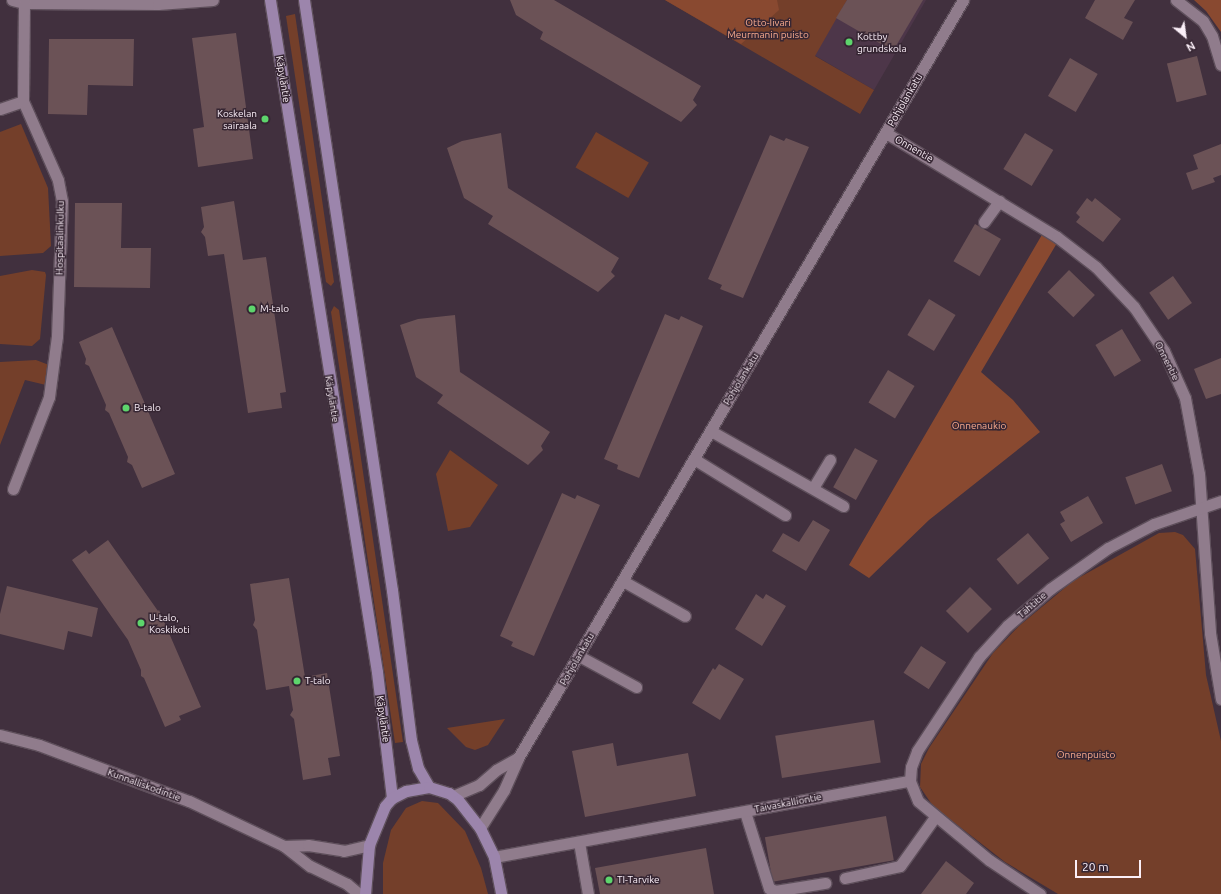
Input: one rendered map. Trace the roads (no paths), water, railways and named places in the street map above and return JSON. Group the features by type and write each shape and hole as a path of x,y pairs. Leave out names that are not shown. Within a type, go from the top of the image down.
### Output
{"main road":[{"name":"Käpyläntie","path":"270,0 377,672 392,798"},
{"path":"304,0 393,597 411,740 418,768 429,787"},
{"path":"365,894 369,845 378,818 392,798 406,791 429,787 453,796 470,812 480,828 494,857 501,894"}],"street":[{"path":"12,0 24,3 158,4 213,0"},
{"name":"Pohjolankatu","path":"480,828 504,790 518,758 963,0"},
{"path":"1176,0 1203,21 1212,36 1221,66"},
{"name":"Hospitaalinkulku","path":"13,489 49,397 57,336 62,202 58,180 23,101 24,3"},
{"path":"0,109 23,101"},
{"name":"Onnentie","path":"886,133 1057,237 1096,267 1134,307 1164,352 1185,398 1199,474 1210,633 1221,699"},
{"path":"984,222 999,201"},
{"path":"711,431 843,506"},
{"path":"694,459 785,515"},
{"path":"813,488 830,460"},
{"name":"Tähtitie","path":"910,781 911,767 917,751 948,701 979,657 1007,626 1050,589 1108,548 1154,524 1221,501"},
{"path":"623,581 685,616"},
{"path":"579,656 636,687"},
{"name":"Kunnalliskodintie","path":"0,735 39,745 189,801 284,846 310,866 347,884 359,894"},
{"path":"453,796 479,785 496,770 518,758"},
{"path":"910,781 918,801 935,817 989,860 1040,894"},
{"name":"Taivaskalliontie","path":"494,857 910,781"},
{"path":"745,812 769,888 775,891 825,883"},
{"path":"845,878 900,866 935,817"},
{"path":"580,842 588,894"},
{"name":"Kunnalliskodintie","path":"284,846 308,845 344,851 369,845"}],"place":[{"name":"Kottby grundskola","path":"849,42"},
{"name":"Koskelan sairaala","path":"265,119"},
{"name":"M-talo","path":"252,309"},
{"name":"B-talo","path":"126,408"},
{"name":"U-talo, Koskikoti","path":"141,623"},
{"name":"T-talo","path":"297,681"},
{"name":"TI-Tarvike","path":"609,880"}],"park label":[{"name":"Otto-Iivari Meurmanin puisto","path":"768,28"},
{"name":"Onnenaukio","path":"979,426"},
{"name":"Onnenpuisto","path":"1086,755"}]}
